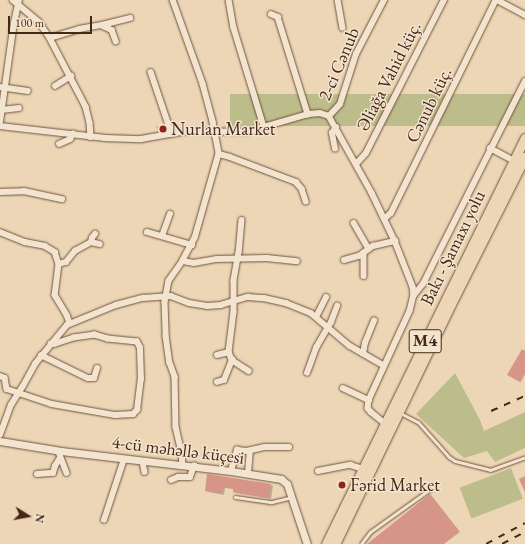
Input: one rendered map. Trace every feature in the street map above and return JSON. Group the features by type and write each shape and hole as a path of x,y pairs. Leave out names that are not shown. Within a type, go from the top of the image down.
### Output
{"highway":[{"name":"Bakı - Şamaxı yolu","path":"326,544 386,424 447,294 525,138"},
{"name":"Bakı - Şamaxı yolu","path":"335,544 451,304 525,157"}],"street":[{"path":"13,0 19,2 39,22 50,38 86,107 90,123 91,137"},
{"path":"172,0 186,32 203,84 219,154 203,215 192,245 184,261 169,281 166,295 164,316 170,363 176,376 176,427 182,452 183,465"},
{"path":"229,0 234,28 264,127"},
{"path":"338,0 343,28"},
{"name":"2-ci Cənub","path":"329,116 340,104 356,54 384,0"},
{"name":"Əliağa Vahid küç.","path":"357,163 366,153 444,0"},
{"path":"496,0 525,15"},
{"name":"Cənub küç.","path":"384,219 391,213 496,0"},
{"path":"0,122 2,88 19,2"},
{"path":"271,14 278,17 308,114"},
{"path":"50,38 79,29 130,18"},
{"path":"102,25 112,30 116,41"},
{"path":"151,72 172,134"},
{"path":"55,86 71,76"},
{"path":"386,424 371,412 368,405 369,400 410,311 414,295 423,284 525,81"},
{"path":"2,88 28,91"},
{"path":"1,110 19,108"},
{"path":"0,126 91,137 141,139 188,131 215,133 247,132 308,114 320,113 329,116 357,163 395,241 409,273 414,295"},
{"path":"335,149 332,133 336,127"},
{"path":"59,144 70,138 73,134"},
{"path":"490,148 514,161"},
{"path":"219,154 296,182 302,189 306,201"},
{"path":"0,192 24,191 62,199"},
{"path":"162,236 170,214"},
{"path":"242,220 239,258 234,281 234,323 229,352 232,360 249,371"},
{"path":"354,223 369,249"},
{"path":"0,232 25,242 52,249 57,256 58,264 55,295 68,315 70,323"},
{"path":"147,232 192,245"},
{"path":"92,242 92,238 95,234"},
{"path":"344,260 364,253 369,249 395,241"},
{"path":"58,264 66,262 75,252 92,242 100,244"},
{"path":"364,253 364,276"},
{"path":"184,261 194,263 217,259 239,258 273,258 297,261"},
{"path":"0,435 2,418 41,355 70,323 122,303 166,295 176,297 196,305 207,306 222,305 248,297 264,298 295,306 316,317 363,354 384,366"},
{"path":"316,317 326,297"},
{"path":"307,373 316,348 328,327 337,306"},
{"path":"363,354 365,343 374,321"},
{"path":"0,376 5,378 7,389 52,404 115,415 133,414 137,410 141,379 140,348 137,342 108,339 95,335 51,344"},
{"path":"217,355 229,352"},
{"path":"41,355 88,378 94,378 97,368"},
{"path":"217,382 224,380 232,360"},
{"path":"343,388 369,400"},
{"name":"4-cü məhəllə küçesi","path":"0,441 61,455 124,459 194,466 248,473 284,480 292,498 307,544"},
{"path":"231,471 237,450 250,451 265,447 289,447"},
{"path":"248,473 250,451"},
{"path":"61,455 67,473"},
{"path":"37,474 53,473 61,455"},
{"path":"104,520 124,459"},
{"path":"143,462 145,472"},
{"path":"318,471 350,465 364,469"},
{"path":"171,480 178,477 190,477 194,466"}],"lane":[{"path":"400,412 418,422 449,457 455,461 490,470 525,457"},
{"path":"361,544 370,532 433,487"},
{"path":"235,497 272,502 292,498"}],"green space":[{"path":"230,94 525,94 525,126 230,126"},
{"path":"455,373 480,420 484,431 525,412 525,448 495,462 487,451 464,458 416,414"},
{"path":"511,468 523,499 471,519 460,488"}],"building":[{"path":"164,124 166,130 158,132 156,126"},
{"path":"522,349 525,351 525,372 520,382 507,375"},
{"path":"207,474 271,484 269,498 233,492 233,489 223,487 222,494 205,491"},
{"path":"525,476 525,492 519,479"},
{"path":"430,494 459,531 443,544 367,544"}],"railway":[{"path":"491,411 525,396"},
{"path":"486,544 525,523"},
{"path":"502,544 525,532"}],"place":[{"name":"Nurlan Market","path":"163,129"},
{"name":"Fərid Market","path":"342,485"}]}
